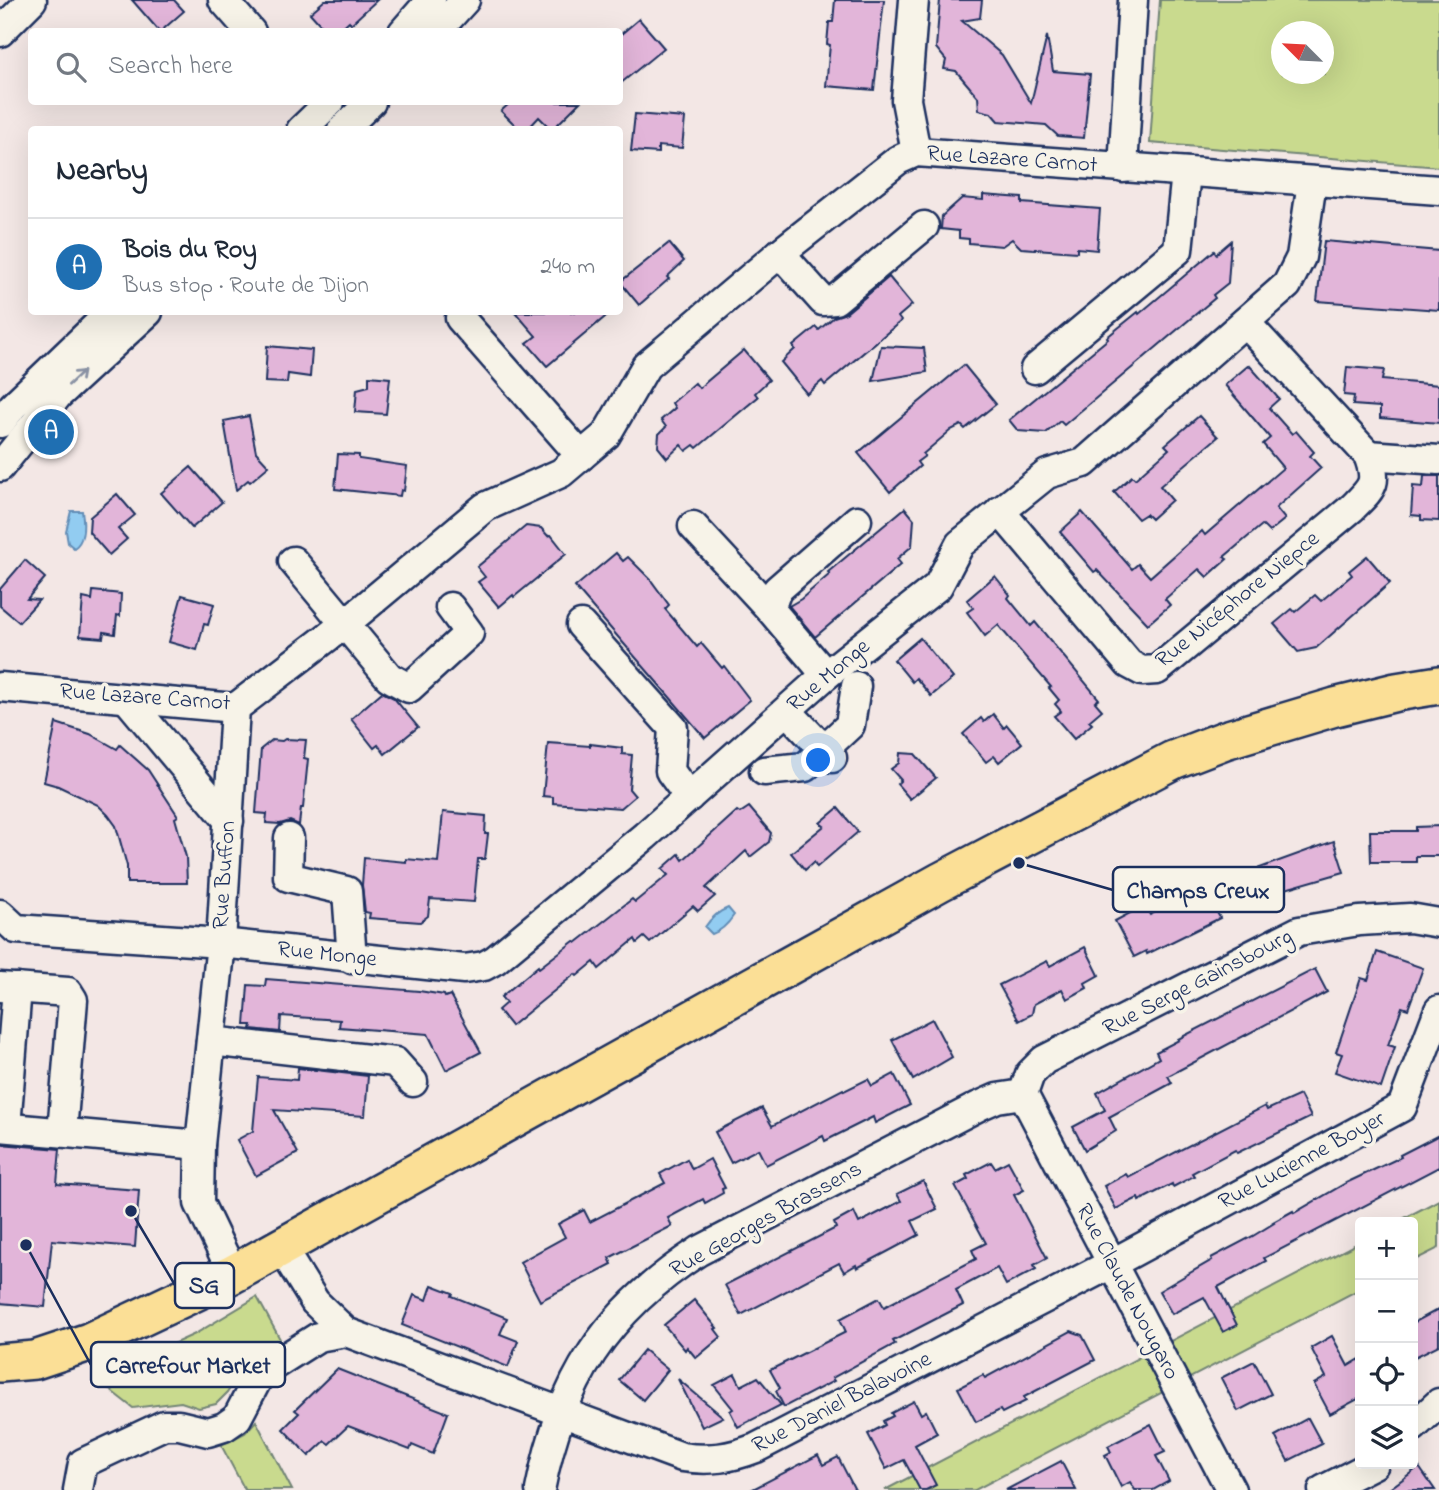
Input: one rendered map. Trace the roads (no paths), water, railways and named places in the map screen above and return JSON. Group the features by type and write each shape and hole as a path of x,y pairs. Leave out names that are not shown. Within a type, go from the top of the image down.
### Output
{"main road":[{"path":"0,1363 35,1360 89,1342 233,1274 940,882 1173,760 1225,740 1335,707 1439,685"}],"street":[{"path":"0,32 32,0"},
{"path":"223,0 248,28"},
{"path":"406,28 431,0"},
{"path":"440,28 465,0"},
{"path":"914,0 906,100 916,152"},
{"path":"1123,168 1133,0"},
{"path":"346,126 368,105"},
{"path":"305,126 321,110"},
{"name":"Rue Lazare Carnot","path":"0,687 235,708 346,623 485,507 561,473 606,435 646,366 780,253 898,160 916,152 1439,190"},
{"path":"1035,369 1178,250 1186,173"},
{"name":"Rue Monge","path":"0,914 16,929 221,943 464,969 484,966 505,954 788,711 826,675 938,586 960,544 1048,474 1084,463 1287,285 1301,257 1312,182"},
{"path":"780,253 823,301 835,300 924,226"},
{"path":"0,423 13,406 108,315"},
{"path":"0,467 58,396 145,315"},
{"path":"460,318 581,456"},
{"path":"1245,322 1368,455 1439,460"},
{"name":"Rue Nicéphore Niepce","path":"1000,511 1129,664 1142,671 1157,670 1373,487 1374,471 1368,455"},
{"path":"770,609 777,590 857,520"},
{"path":"693,526 770,609 826,675"},
{"path":"293,561 389,677 409,688 469,633 450,607"},
{"path":"581,625 673,729 670,771 689,797"},
{"path":"764,771 804,766 827,754 850,725 856,686"},
{"path":"127,699 229,821"},
{"name":"Rue Buffon","path":"233,1274 199,1203 200,1145 221,943 235,708"},
{"path":"788,711 827,754"},
{"path":"289,838 288,877 347,891 352,959"},
{"name":"Rue Serge Gainsbourg","path":"1023,1094 1030,1074 1044,1060 1299,931 1359,921 1410,918 1439,923"},
{"path":"62,1132 73,1000 68,992 8,987 3,1127 200,1145"},
{"name":"Rue Lucienne Boyer","path":"1111,1264 1402,1107 1439,1010"},
{"path":"211,1041 395,1062 413,1082"},
{"name":"Rue Claude Nougaro","path":"1023,1094 1231,1490"},
{"name":"Rue Georges Brassens","path":"540,1490 561,1412 578,1373 603,1336 630,1306 680,1264 699,1251 979,1106 997,1098 1023,1094"},
{"path":"281,1247 315,1302 346,1332"},
{"name":"Rue Daniel Balavoine","path":"346,1332 682,1457 708,1460 732,1457 756,1448 1111,1264"},
{"path":"78,1490 83,1463 157,1427 178,1425 208,1432 224,1427 242,1412 258,1378 266,1370 318,1338 346,1332"},
{"path":"1418,1422 1439,1403"},
{"path":"1324,1490 1364,1469"}],"water":[{"path":"71,511 82,511 83,521 82,536 74,548 68,543 66,531"},
{"path":"728,908 734,915 724,927 712,934 705,927 721,911"}],"place":[{"name":"Bois du Roy","path":"51,432"},
{"name":"Champs Creux","path":"1019,863"},
{"name":"SG","path":"131,1211"},
{"name":"Carrefour Market","path":"26,1245"}]}
